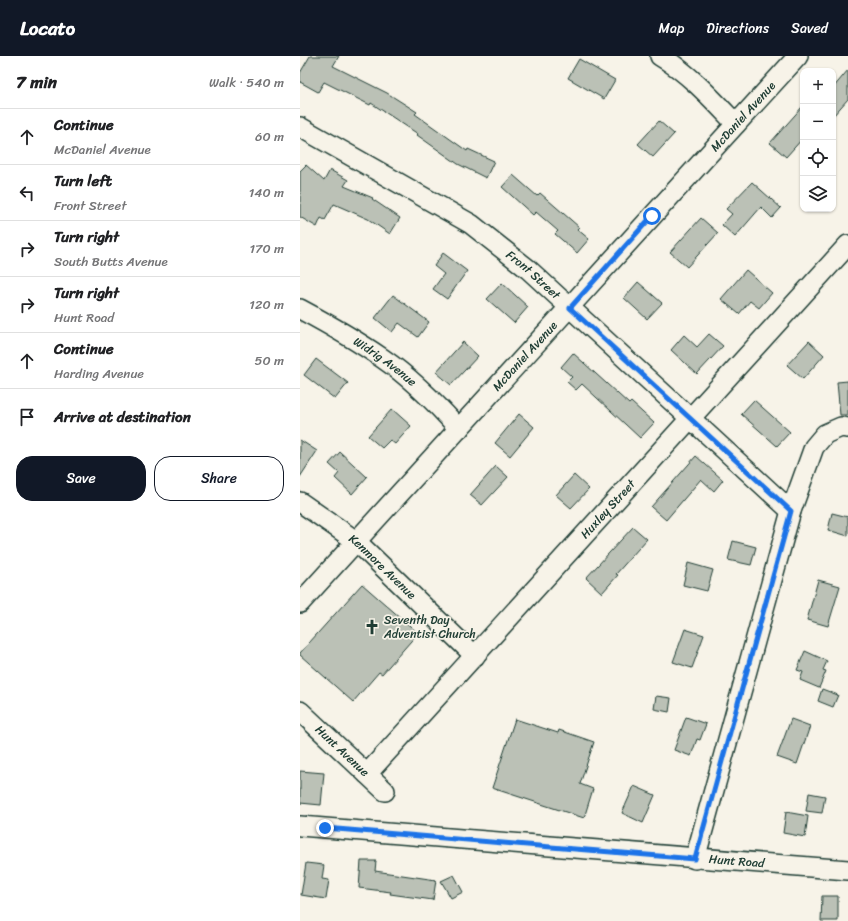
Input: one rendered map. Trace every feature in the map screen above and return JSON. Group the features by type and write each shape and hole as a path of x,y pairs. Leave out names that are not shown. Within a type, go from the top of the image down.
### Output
{"street":[{"path":"660,56 674,64 707,94 736,124"},
{"name":"McDaniel Avenue","path":"300,603 798,56"},
{"name":"Front Street","path":"300,127 471,224 528,269 791,511"},
{"name":"Huxley Street","path":"367,774 848,244"},
{"name":"Widrig Avenue","path":"300,309 383,358 412,382 443,411 459,429"},
{"path":"695,859 791,511 814,447 825,434 841,427 848,428"},
{"name":"Kenmore Avenue","path":"300,502 356,541 475,656"},
{"name":"Hunt Avenue","path":"300,711 384,791"},
{"name":"Hunt Road","path":"300,826 695,859 848,870"}],"building":[{"path":"310,56 339,56 333,66 387,93 417,112 415,114 467,151 468,149 494,161 486,178 458,164 417,135 418,134 371,103 370,105 324,82 318,92 300,82 300,73"},
{"path":"579,59 615,80 604,99 568,78"},
{"path":"848,70 848,99 836,113 836,104 836,84"},
{"path":"800,109 800,141 786,157 770,143"},
{"path":"659,121 674,134 653,157 638,144"},
{"path":"306,165 324,181 330,170 348,180 344,186 373,198 372,199 400,218 390,234 368,219 334,204 325,220 321,218 317,227 300,217 300,171"},
{"path":"513,175 537,196 540,193 579,227 577,229 589,239 577,253 555,234 558,231 536,212 533,215 502,187"},
{"path":"752,182 781,208 772,218 761,207 735,237 722,225 732,214 726,209"},
{"path":"701,218 718,233 687,267 670,252"},
{"path":"443,253 467,271 447,299 433,289 444,274 434,266"},
{"path":"746,270 772,293 759,308 750,301 739,314 721,299"},
{"path":"638,282 662,303 647,319 624,298"},
{"path":"502,283 528,307 514,323 487,299"},
{"path":"393,295 429,322 418,337 399,323 392,332 375,318"},
{"path":"709,334 723,346 697,374 671,350 684,335 697,347"},
{"path":"809,341 824,355 803,379 787,365"},
{"path":"463,342 478,356 451,385 436,372"},
{"path":"573,353 629,404 631,402 654,423 640,438 582,384 576,390 567,382 572,377 561,367"},
{"path":"316,359 348,383 335,399 304,375"},
{"path":"848,381 848,415 840,415 837,382"},
{"path":"754,400 790,432 777,446 741,414"},
{"path":"392,409 411,426 395,444 390,440 382,448 368,436"},
{"path":"519,414 534,427 510,456 495,443"},
{"path":"300,440 317,451 300,477"},
{"path":"340,452 367,477 352,494 335,478 339,473 329,464"},
{"path":"696,456 723,480 714,491 701,479 666,520 651,507"},
{"path":"496,466 508,477 482,505 470,495"},
{"path":"574,475 589,489 571,508 556,495"},
{"path":"832,513 848,517 848,536 828,530"},
{"path":"633,527 647,539 616,574 618,575 602,593 586,578"},
{"path":"733,541 756,547 751,565 728,560"},
{"path":"688,563 713,570 707,591 683,585"},
{"path":"818,580 840,586 828,626 807,620"},
{"path":"362,584 418,633 382,674 379,672 353,702 300,655 300,653"},
{"path":"685,629 704,635 692,668 673,662"},
{"path":"805,651 827,661 823,670 826,671 819,688 800,680 803,672 797,670"},
{"path":"822,689 838,695 833,707 818,701"},
{"path":"656,696 671,698 669,712 654,709"},
{"path":"686,717 706,724 700,740 697,739 691,756 674,750"},
{"path":"515,719 558,733 559,730 594,742 580,784 593,789 584,818 492,788"},
{"path":"791,719 810,726 797,764 777,757"},
{"path":"300,771 324,773 321,805 300,803"},
{"path":"634,786 655,795 643,823 622,813"},
{"path":"809,793 825,796 822,813 806,811"},
{"path":"786,812 808,816 805,837 783,833"},
{"path":"361,861 376,861 375,871 436,880 433,900 359,888"},
{"path":"306,863 324,865 322,879 329,880 326,899 301,895"},
{"path":"454,875 463,892 451,898 441,881"},
{"path":"822,896 838,896 838,921 821,921"}],"place":[{"name":"Seventh Day Adventist Church","path":"372,627"}],"route":[{"path":"325,828 695,859 791,511 570,308 652,216"}]}
